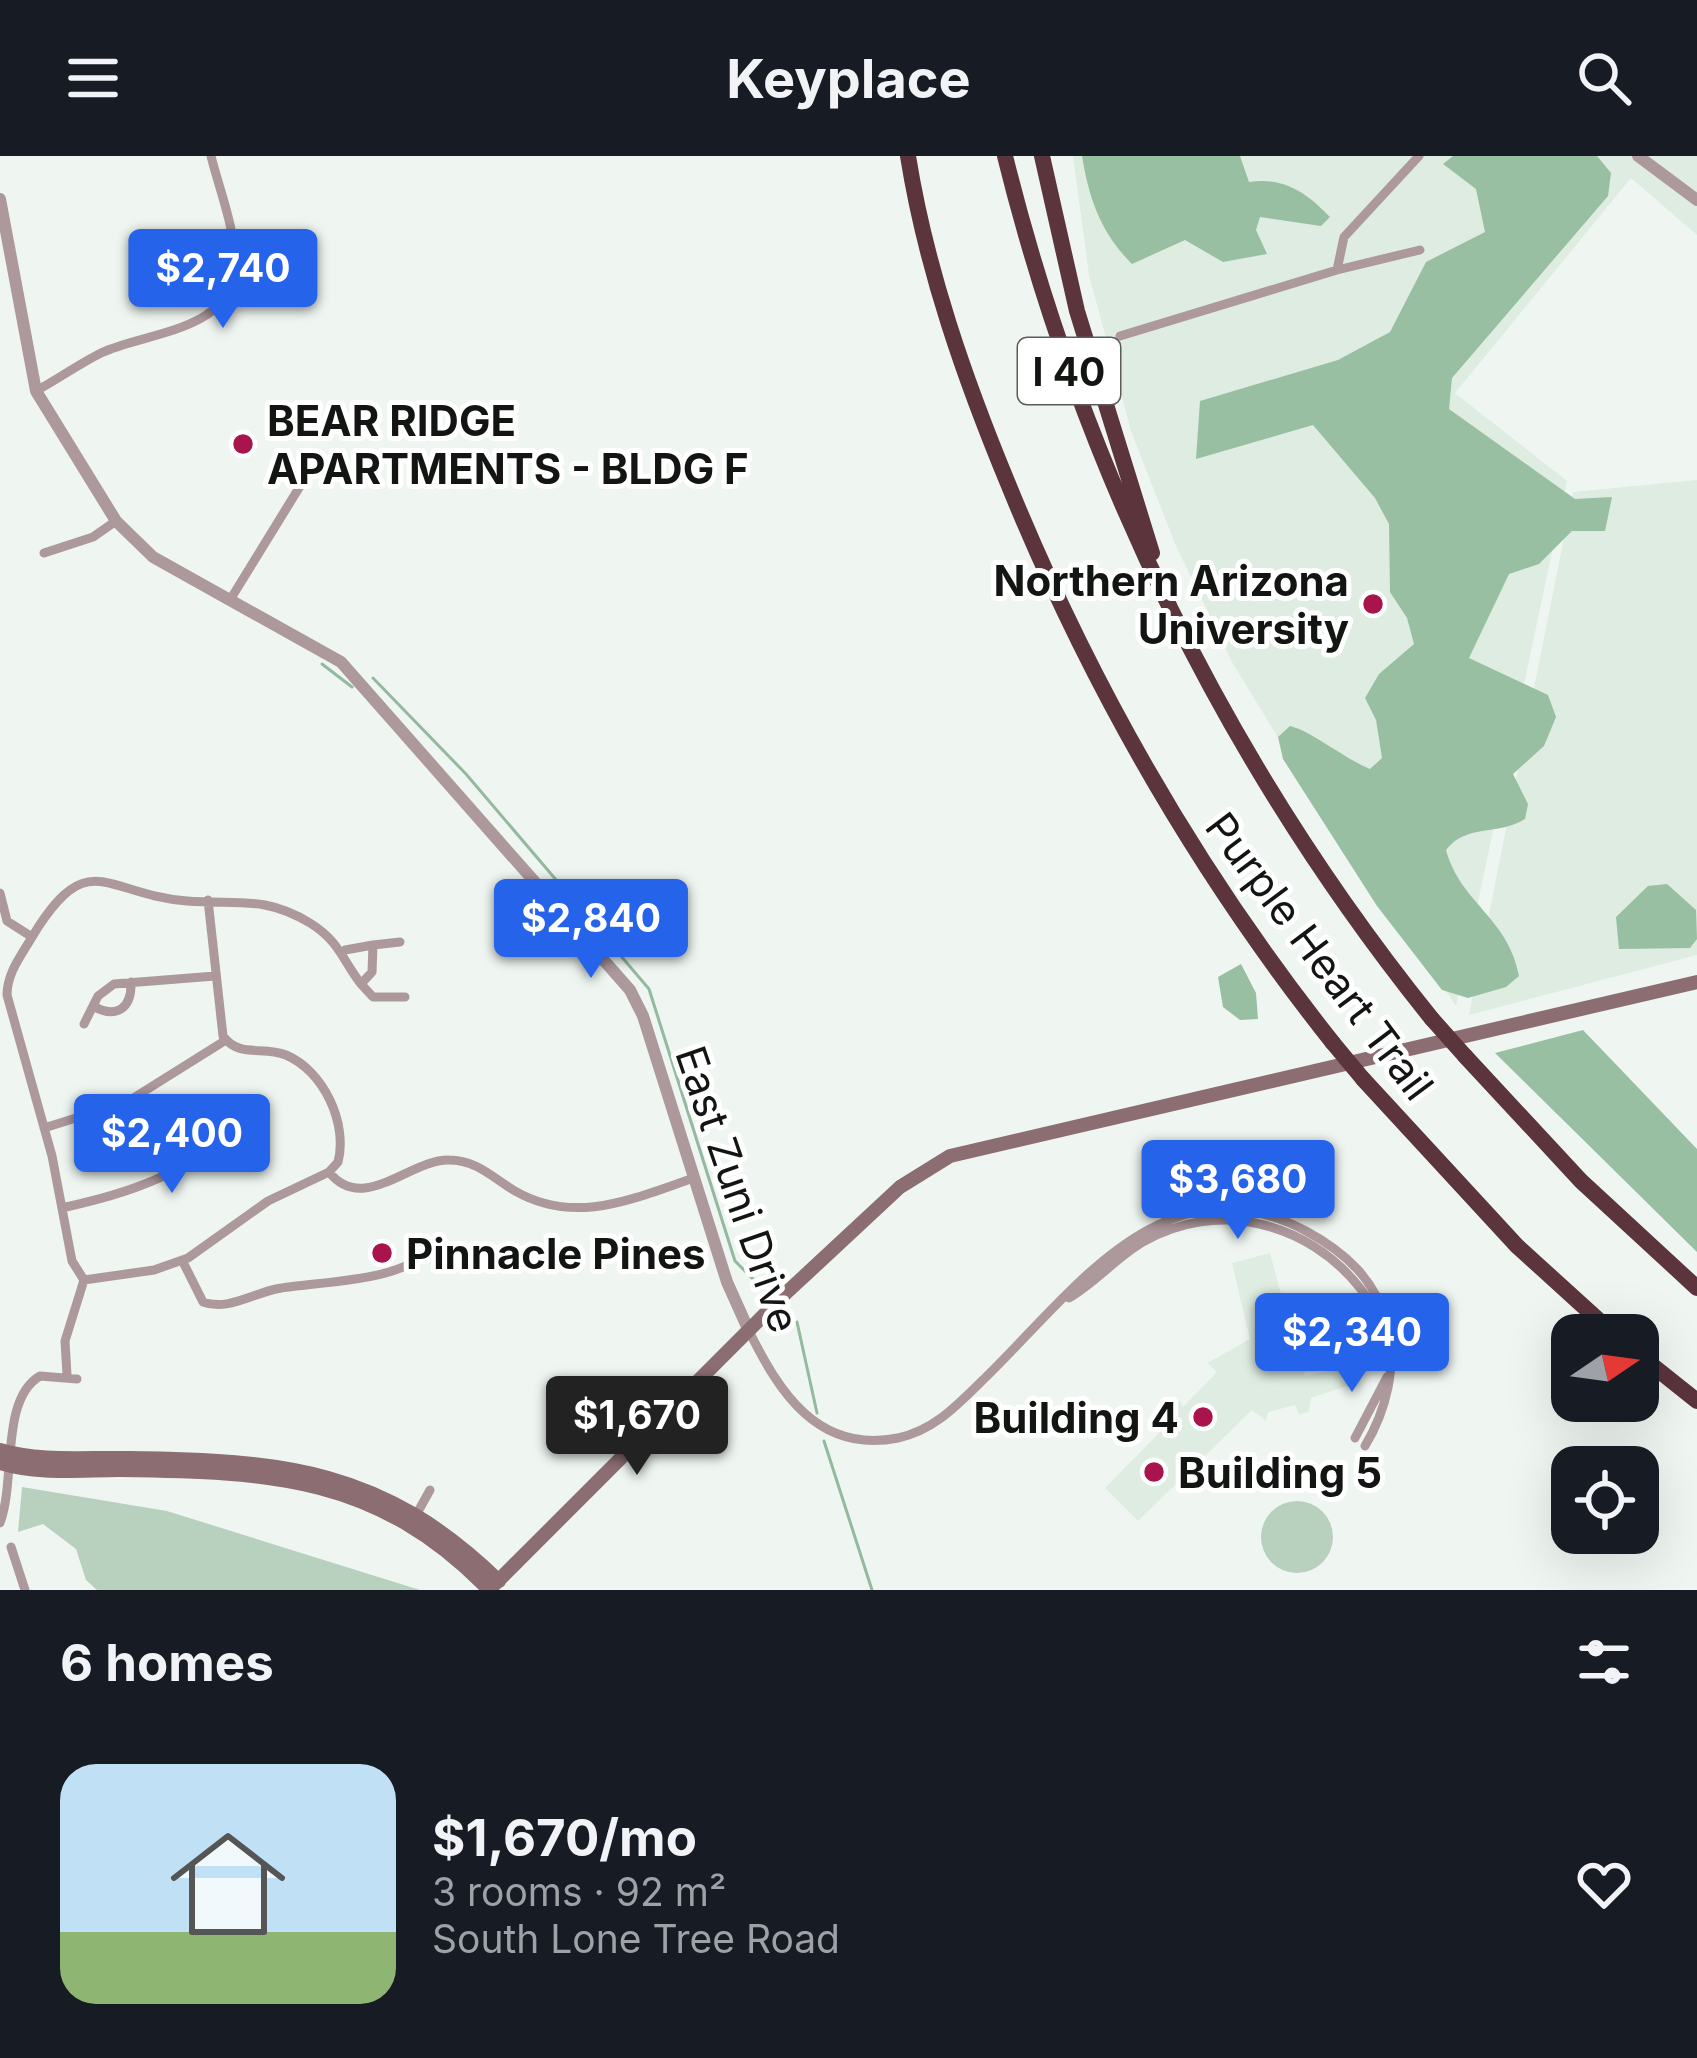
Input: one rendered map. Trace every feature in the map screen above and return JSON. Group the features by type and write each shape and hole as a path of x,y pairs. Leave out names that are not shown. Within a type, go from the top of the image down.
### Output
{"highway":[{"name":"Purple Heart Trail","path":"904,156 987,434 1076,643 1201,866 1363,1079 1516,1246 1592,1314"},
{"name":"Purple Heart Trail","path":"1005,156 1079,400 1142,553 1277,802 1359,924 1432,1019 1581,1181 1697,1288"},
{"path":"1042,156 1089,352 1158,577"},
{"path":"1052,156 1064,250"},
{"path":"1659,1371 1697,1401"}],"main road":[{"path":"4,1461 244,1472 340,1490 414,1519 496,1588 749,1331 901,1187 950,1156 1697,982"}],"street":[{"path":"36,392 104,352 203,317 224,299 233,280 235,254 212,156"},
{"path":"1337,271 1344,237 1418,156"},
{"path":"1638,156 1697,200"},
{"name":"East Zuni Drive","path":"0,199 4,245 36,392 116,521 153,557 341,662 630,990 727,1282 793,1407 831,1432 877,1440 914,1433 951,1411 1118,1246 1154,1225 1200,1211 1245,1209 1288,1222 1346,1257 1380,1300 1388,1346 1384,1410 1364,1446"},
{"path":"1120,337 1251,294 1420,250"},
{"path":"230,600 310,470 321,463"},
{"path":"44,553 94,537 116,521"},
{"path":"208,900 214,976 226,1040 241,1051 287,1055 320,1084 341,1139 338,1162 329,1172 268,1201 182,1261 100,1281 84,1280 74,1268 7,988 54,901 83,883 104,880 173,899 208,900 259,902 306,921 345,950 361,984 373,997 405,998"},
{"path":"1,898 3,922 32,937"},
{"path":"345,950 400,943"},
{"path":"361,984 373,972 373,945"},
{"path":"83,1024 107,987 214,976"},
{"path":"93,1006 109,1013 121,1010 130,1000 131,982"},
{"path":"44,1128 127,1102 226,1040"},
{"path":"62,1208 146,1186 219,1136 234,1113"},
{"path":"329,1172 341,1184 370,1188 425,1164 455,1160 479,1166 536,1201 584,1210 694,1178"},
{"path":"182,1261 203,1302 219,1306 274,1289 328,1284 406,1266 429,1249"},
{"path":"0,1523 4,1461 24,1387 40,1376 72,1377 65,1341 84,1280"},
{"name":"East Zuni Drive","path":"1354,1438 1387,1377"},
{"path":"414,1519 430,1490"},
{"path":"11,1547 25,1590"}],"shaded area":[{"name":"Northern Arizona University","path":"1073,156 1697,156 1697,235 1631,178 1455,393 1567,481 1456,1006 1310,790 1232,662 1176,546 1131,431 1089,275"},
{"path":"1697,480 1697,955 1469,1015 1573,492"},
{"path":"1270,1253 1293,1338 1268,1345 1271,1359 1298,1354 1305,1376 1352,1366 1356,1383 1311,1398 1309,1412 1299,1414 1295,1405 1268,1412 1266,1421 1252,1410 1138,1521 1105,1488 1163,1429 1158,1407 1180,1401 1183,1407 1217,1372 1207,1363 1250,1339 1232,1263"}],"green space":[{"path":"1082,156 1240,156 1249,182 1294,188 1330,217 1321,226 1260,217 1256,230 1267,254 1223,262 1185,240 1132,264 1098,214"},
{"path":"1453,156 1597,156 1611,173 1608,196 1452,378 1449,409 1575,499 1612,497 1605,531 1572,531 1539,564 1509,574 1469,658 1548,695 1556,717 1544,746 1513,774 1528,804 1525,819 1464,836 1446,850 1462,884 1505,939 1519,976 1506,987 1468,998 1442,990 1377,906 1283,759 1278,737 1290,726 1299,729 1370,769 1382,758 1376,720 1365,698 1379,674 1414,644 1407,618 1390,592 1389,524 1375,498 1313,425 1196,459 1200,401 1338,360 1390,332 1426,262 1485,232 1476,189 1443,164"},
{"path":"1667,884 1696,910 1697,939 1690,948 1619,949 1616,917 1648,886"},
{"path":"1241,964 1256,993 1258,1019 1240,1020 1223,1007 1218,977"},
{"path":"1583,1030 1697,1149 1697,1252 1495,1053"},
{"path":"22,1487 167,1511 420,1590 97,1590 86,1580 76,1549 43,1524 18,1532"},
{"path":"1297,1501 1323,1511 1333,1537 1323,1563 1297,1573 1271,1563 1261,1537 1271,1511"}],"waterway":[{"path":"322,664 352,687"},
{"path":"373,678 466,774 649,989 735,1261 766,1292"},
{"path":"797,1322 817,1413"},
{"path":"824,1441 872,1590"}],"place":[{"name":"BEAR RIDGE APARTMENTS - BLDG F","path":"243,444"},
{"name":"Northern Arizona University","path":"1373,604"},
{"name":"Pinnacle Pines","path":"382,1253"},
{"name":"Building 4","path":"1203,1417"},
{"name":"Building 5","path":"1154,1472"}]}
